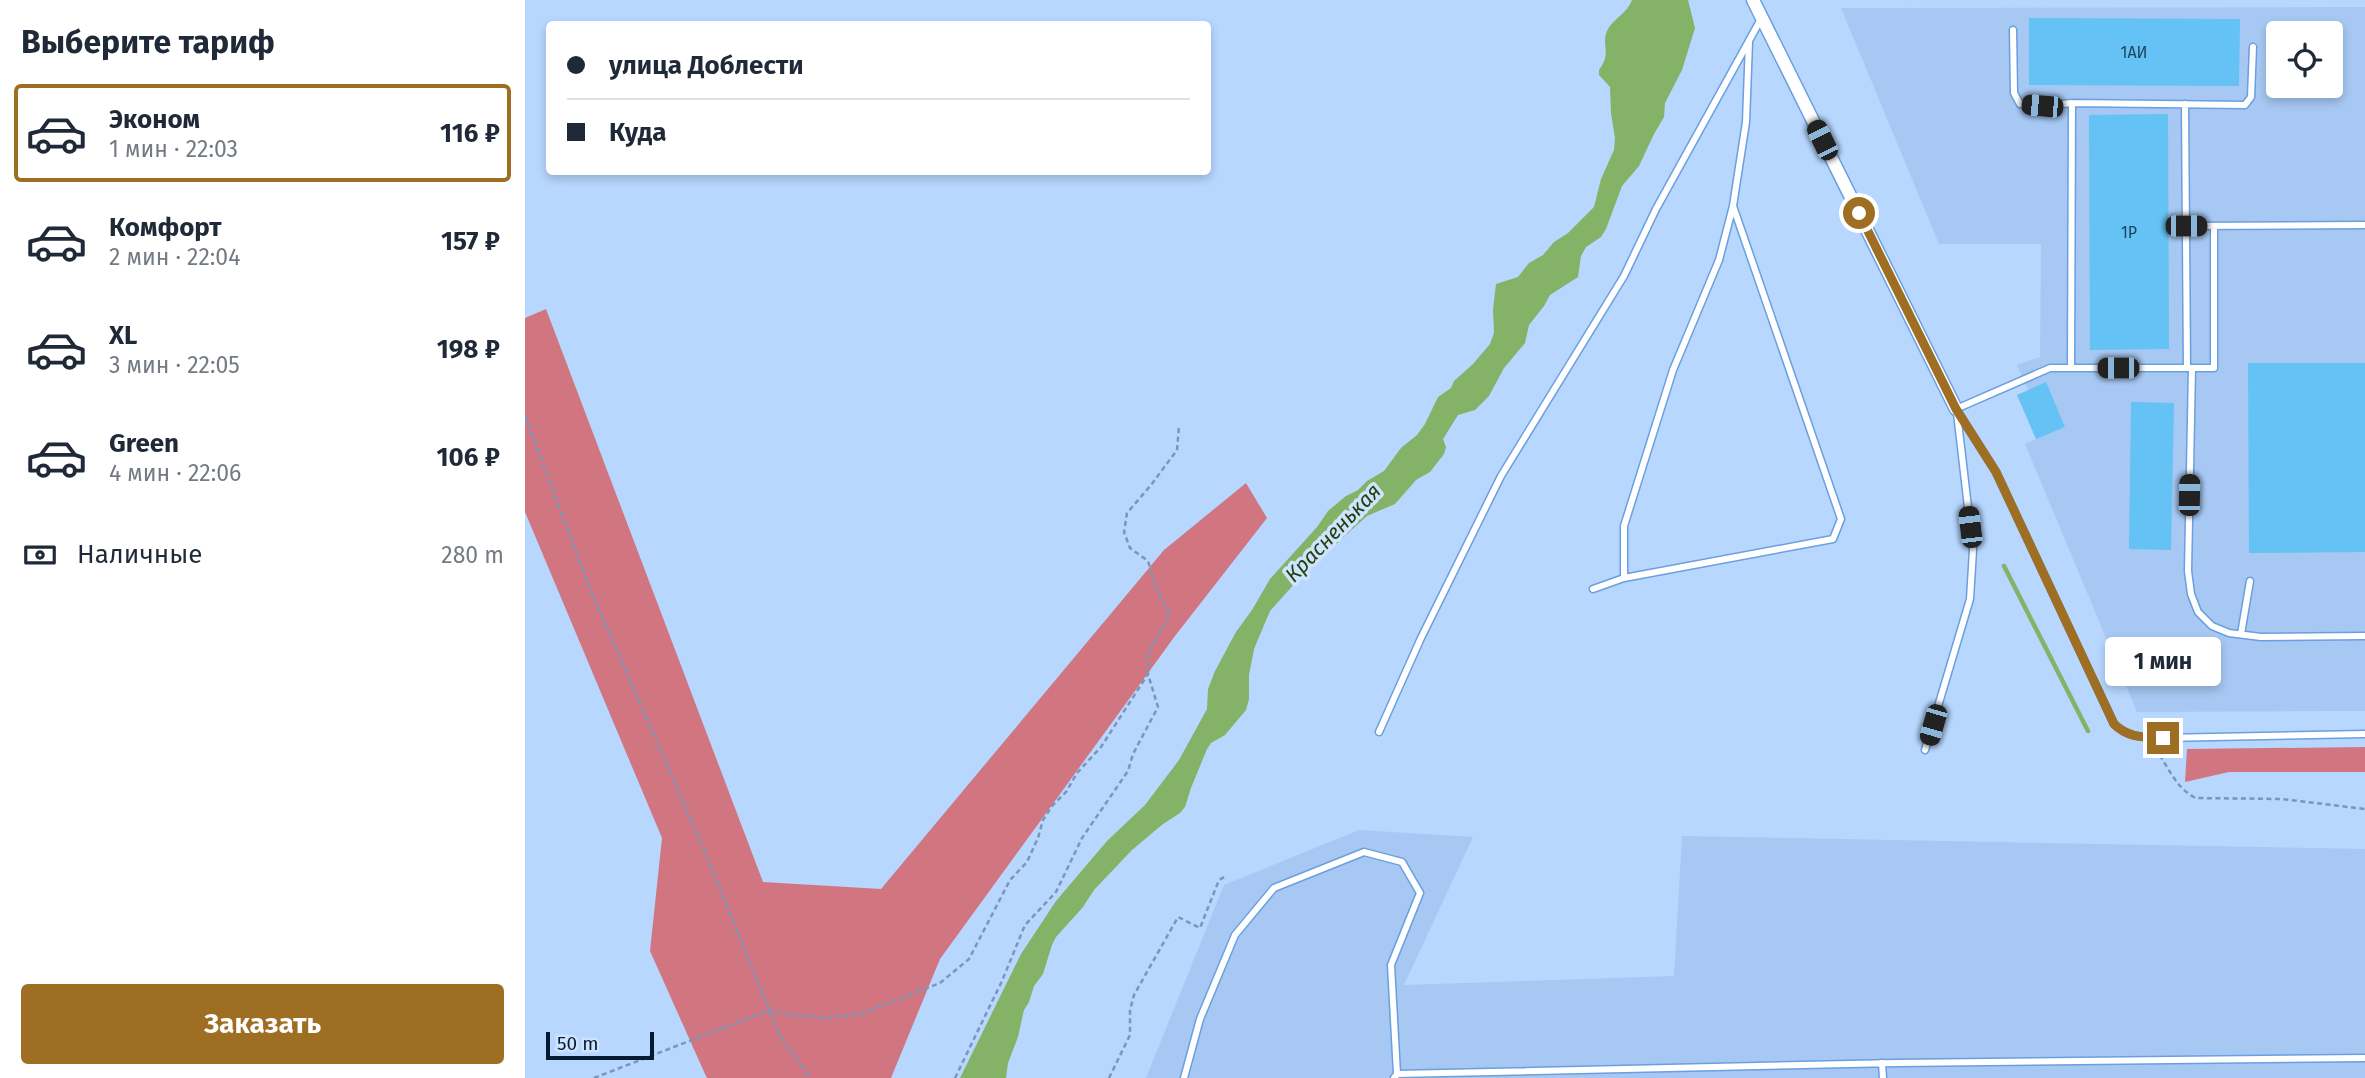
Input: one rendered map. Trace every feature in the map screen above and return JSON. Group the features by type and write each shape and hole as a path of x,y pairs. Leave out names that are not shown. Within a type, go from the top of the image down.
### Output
{"street":[{"path":"1753,0 1956,409"}],"lane":[{"path":"1379,732 1421,638 1501,477 1623,276 1662,197 1762,18"},
{"path":"2013,30 2014,93 2020,104 2042,106 2072,103 2245,105 2251,97 2253,47"},
{"path":"1624,578 1624,526 1673,370 1719,260 1733,206 1746,122 1749,40"},
{"path":"2071,368 2072,103"},
{"path":"2185,104 2189,368 2188,571 2191,594 2198,612 2212,626 2229,633 2261,636 2365,636"},
{"path":"1594,589 1624,578 1832,538 1841,519 1733,206"},
{"path":"2186,226 2365,225"},
{"path":"1956,409 2050,368 2214,368 2214,226"},
{"path":"1956,409 1996,472 2114,724 2122,732 2147,737 2365,734"},
{"path":"1926,750 1970,599 1973,550 1956,409"},
{"path":"2241,634 2249,581"},
{"path":"1184,1078 1200,1019 1235,934 1274,888 1364,852 1402,862 1420,893 1391,965 1395,1076 1882,1063 2365,1058"},
{"path":"1882,1063 1882,1078"}],"path":[{"path":"525,416 590,589 706,854 781,1038 810,1078"},
{"path":"955,1078 1002,981 1025,925 1056,892 1082,838 1128,771 1133,754 1158,707 1148,674 1148,654 1170,614 1158,593 1148,561 1130,548 1124,532 1127,513 1177,450 1179,426"},
{"path":"594,1078 769,1010 827,1018 861,1014 940,983 969,959 1010,880 1027,862 1043,820 1066,792 1077,773 1116,727 1148,674"},
{"path":"2147,737 2178,784 2187,794 2196,798 2282,799 2365,809"},
{"path":"1109,1078 1130,1035 1130,1010 1134,995 1178,917 1200,928 1219,880 1226,876"}],"shaded area":[{"path":"2365,7 2365,711 2137,712 2025,444 2036,439 2017,395 2028,390 2017,365 2040,357 2041,244 1939,244 1841,8"},
{"path":"546,309 763,882 881,889 1164,550 1246,483 1267,518 1175,636 940,959 891,1078 707,1078 705,1074 650,951 662,838 525,512 525,318"},
{"path":"2365,747 2365,772 2229,772 2185,782 2187,749"},
{"path":"1359,830 1473,837 1404,985 1674,976 1682,836 2365,849 2365,1078 1146,1078 1224,885"}],"water":[{"name":"Красненькая","path":"1632,0 1688,0 1695,28 1682,70 1665,103 1664,117 1639,166 1622,186 1606,229 1601,237 1586,247 1581,256 1578,277 1550,295 1529,325 1525,343 1504,368 1489,396 1475,410 1458,415 1443,439 1446,447 1444,454 1430,472 1416,480 1395,504 1367,516 1305,572 1270,611 1254,649 1246,710 1225,735 1211,743 1207,749 1185,807 1180,813 1132,850 1094,890 1083,907 1056,937 1043,974 1034,986 1024,1010 1006,1078 960,1078 1021,954 1056,901 1107,841 1145,805 1179,760 1207,709 1208,689 1215,671 1270,579 1328,511 1384,471 1401,448 1417,435 1438,397 1451,388 1454,381 1490,344 1494,333 1496,284 1518,277 1529,263 1543,255 1594,207 1601,179 1614,150 1615,138 1610,87 1599,75 1599,70 1605,59 1607,31"}],"building":[{"path":"2029,18 2240,19 2239,86 2029,85"},
{"path":"2168,114 2169,349 2090,350 2089,115"},
{"path":"2248,363 2365,363 2365,552 2249,553"},
{"path":"2046,382 2065,427 2036,439 2017,395"},
{"path":"2131,402 2174,403 2171,550 2129,549"}],"waterway":[{"path":"2004,566 2088,731"}],"route":[{"path":"1859,213 1956,409 1996,472 2114,724 2122,732 2133,736 2163,738"}]}
